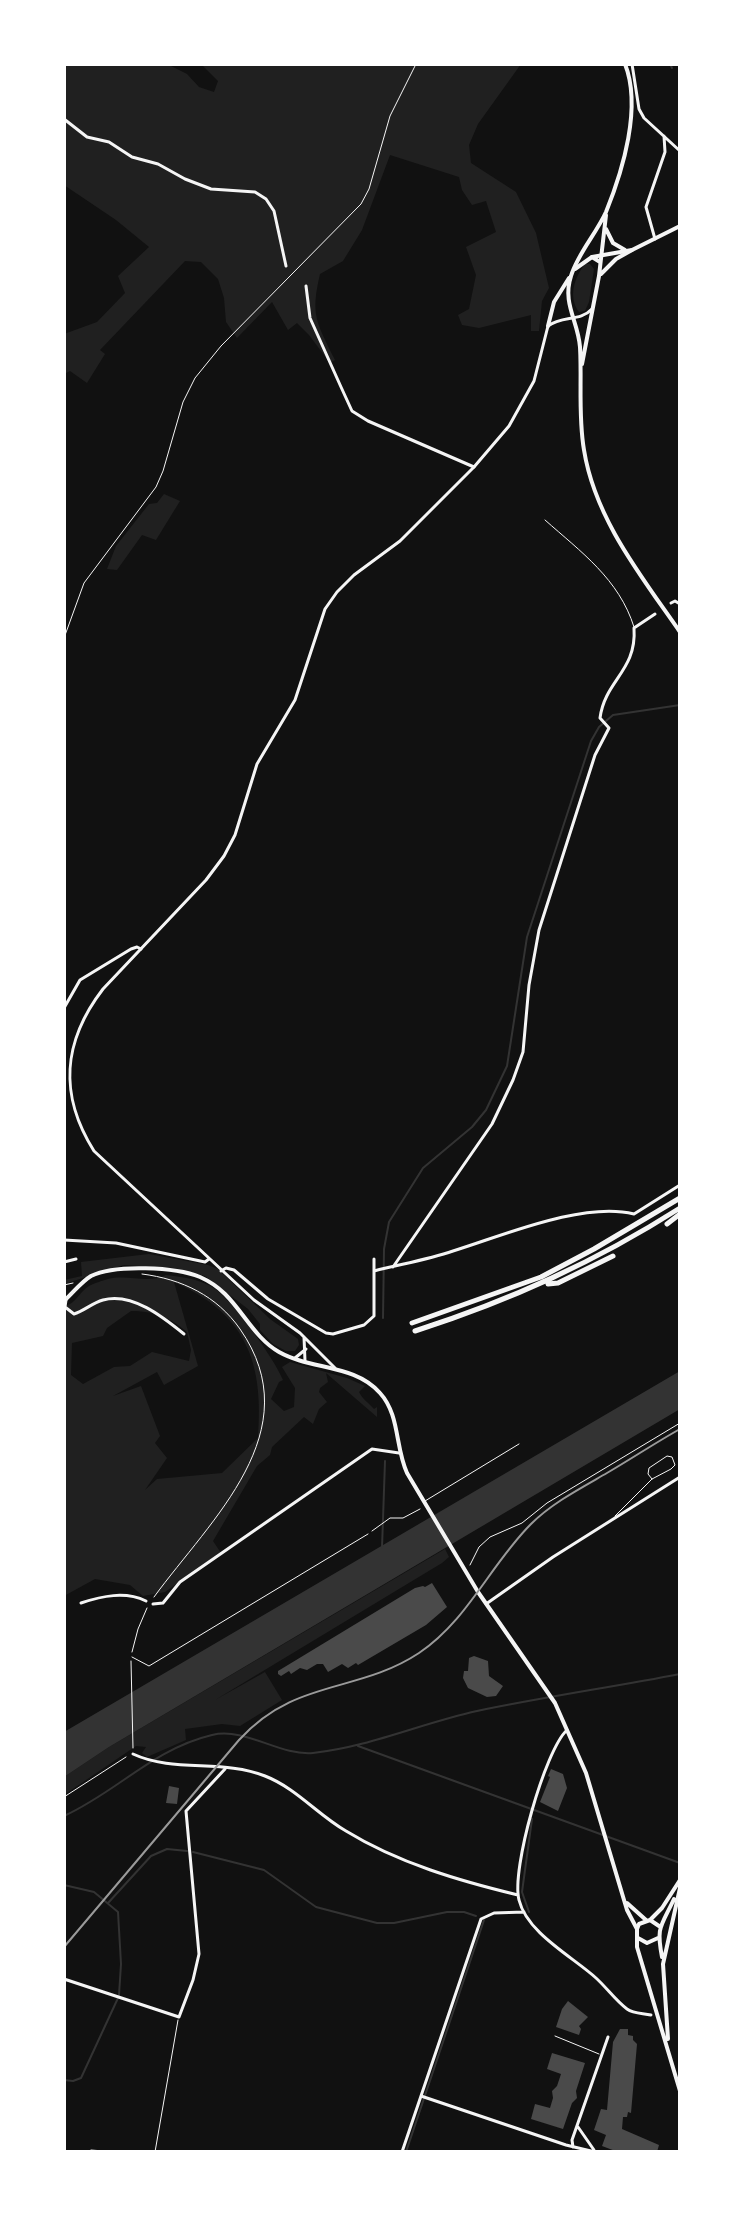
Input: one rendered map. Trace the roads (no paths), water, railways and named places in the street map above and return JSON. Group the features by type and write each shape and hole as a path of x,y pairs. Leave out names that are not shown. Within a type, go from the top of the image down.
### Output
{"highway":[{"path":"412,1323 541,1277 680,1196"},
{"path":"415,1331 543,1284 601,1255 680,1208"},
{"path":"667,1224 680,1214"},
{"path":"543,1284 558,1283 613,1256"}],"main road":[{"path":"548,326 554,302 606,212 627,145 633,114 631,85 625,64"},
{"path":"581,366 599,276 606,212"},
{"path":"599,276 616,259 680,226"},
{"path":"605,227 613,243 625,250"},
{"path":"632,250 592,257 572,274 567,299 579,337 580,420 584,454 593,487 614,533 680,632"},
{"path":"592,257 600,262"},
{"path":"65,1300 88,1278 110,1271 131,1268 188,1273 216,1286 264,1340 280,1353 360,1378 383,1396 393,1417 399,1453 407,1473 486,1604 555,1703 586,1773 624,1900 637,1929 637,1947 680,2091"},
{"path":"637,1929 641,1922 662,1908 680,1884"},
{"path":"668,2044 663,1964 658,1938 659,1926 680,1884"},
{"path":"663,1964 680,1884"},
{"path":"624,1900 659,1926"},
{"path":"638,1938 647,1943 658,1938"}],"street":[{"path":"632,64 639,109 644,118 680,151"},
{"path":"64,119 87,137 109,142 132,157 158,164 185,179 211,189 255,192 266,199 274,211 286,266"},
{"path":"655,239 646,207 665,152 664,136"},
{"path":"306,286 310,318 352,411 368,421 474,467"},
{"path":"338,1370 304,1337 266,1311 101,1160 84,1136 71,1096 69,1068 81,1021 103,989 206,880 231,845 257,764 295,700 325,609 331,600 354,575 400,541 474,467 509,426 539,369 548,326 562,319 583,317 594,306"},
{"path":"671,603 675,601 680,604"},
{"path":"390,1268 492,1124 513,1080 523,1052 531,971 539,930 595,755 609,728 600,718 605,698 633,654 634,628 655,614"},
{"path":"64,1008 80,980 131,949 141,949"},
{"path":"374,1271 555,1220 589,1214 640,1212 680,1185"},
{"path":"64,1240 102,1241 205,1262 209,1259"},
{"path":"64,1262 76,1259"},
{"path":"221,1271 226,1268 234,1270 268,1299 318,1330 333,1334 371,1321 374,1259"},
{"path":"65,1300 65,1307 74,1314 105,1299 130,1301 162,1316 184,1334"},
{"path":"304,1337 305,1361"},
{"path":"295,1358 306,1349"},
{"path":"313,1364 315,1350"},
{"path":"153,1604 163,1603 180,1582 372,1449 399,1453"},
{"path":"486,1604 553,1557 680,1477"},
{"path":"81,1603 123,1595 146,1601"},
{"path":"567,1730 530,1811 518,1895 524,1912 546,1939 593,1975 626,2008 651,2015"},
{"path":"133,1754 159,1762 263,1775 347,1832 410,1863 518,1895"},
{"path":"64,1979 179,2017 199,1954 186,1811 225,1769"},
{"path":"402,2152 481,1919 494,1913 524,1912"},
{"path":"573,2147 572,2140 608,2037"},
{"path":"423,2097 595,2152"},
{"path":"578,2127 595,2152"}],"lane":[{"path":"545,520 613,583 625,603 634,628"},
{"path":"425,1501 519,1444"},
{"path":"611,1521 652,1479 674,1467 672,1457 667,1456 649,1468 648,1474 652,1479"},
{"path":"132,1657 149,1666 368,1534"},
{"path":"155,2152 179,2017"},
{"path":"555,2036 602,2055"},
{"path":"91,2150 116,2152"}],"waterway":[{"path":"670,64 672,68"},
{"path":"383,1318 384,1249 389,1222 423,1168 472,1127 486,1110 507,1066 527,937 591,741 599,727 613,715 680,705"},
{"path":"382,1548 385,1461"},
{"path":"64,1816 171,1750 212,1735 237,1735 300,1753 313,1753 355,1746 477,1711 680,1674"},
{"path":"358,1746 680,1863"},
{"path":"529,1912 522,1892 532,1819"},
{"path":"108,1903 151,1856 167,1849 187,1851"},
{"path":"193,1852 264,1870 316,1907 377,1923 394,1923 447,1912 476,1916"},
{"path":"64,1885 94,1892 118,1912 119,1995"},
{"path":"406,2152 484,1920"},
{"path":"64,2080 81,2078 118,1998"}],"railway":[{"path":"64,1947 239,1740 260,1720 304,1696 373,1675 419,1653 451,1625 516,1540 539,1516 680,1429"}]}
